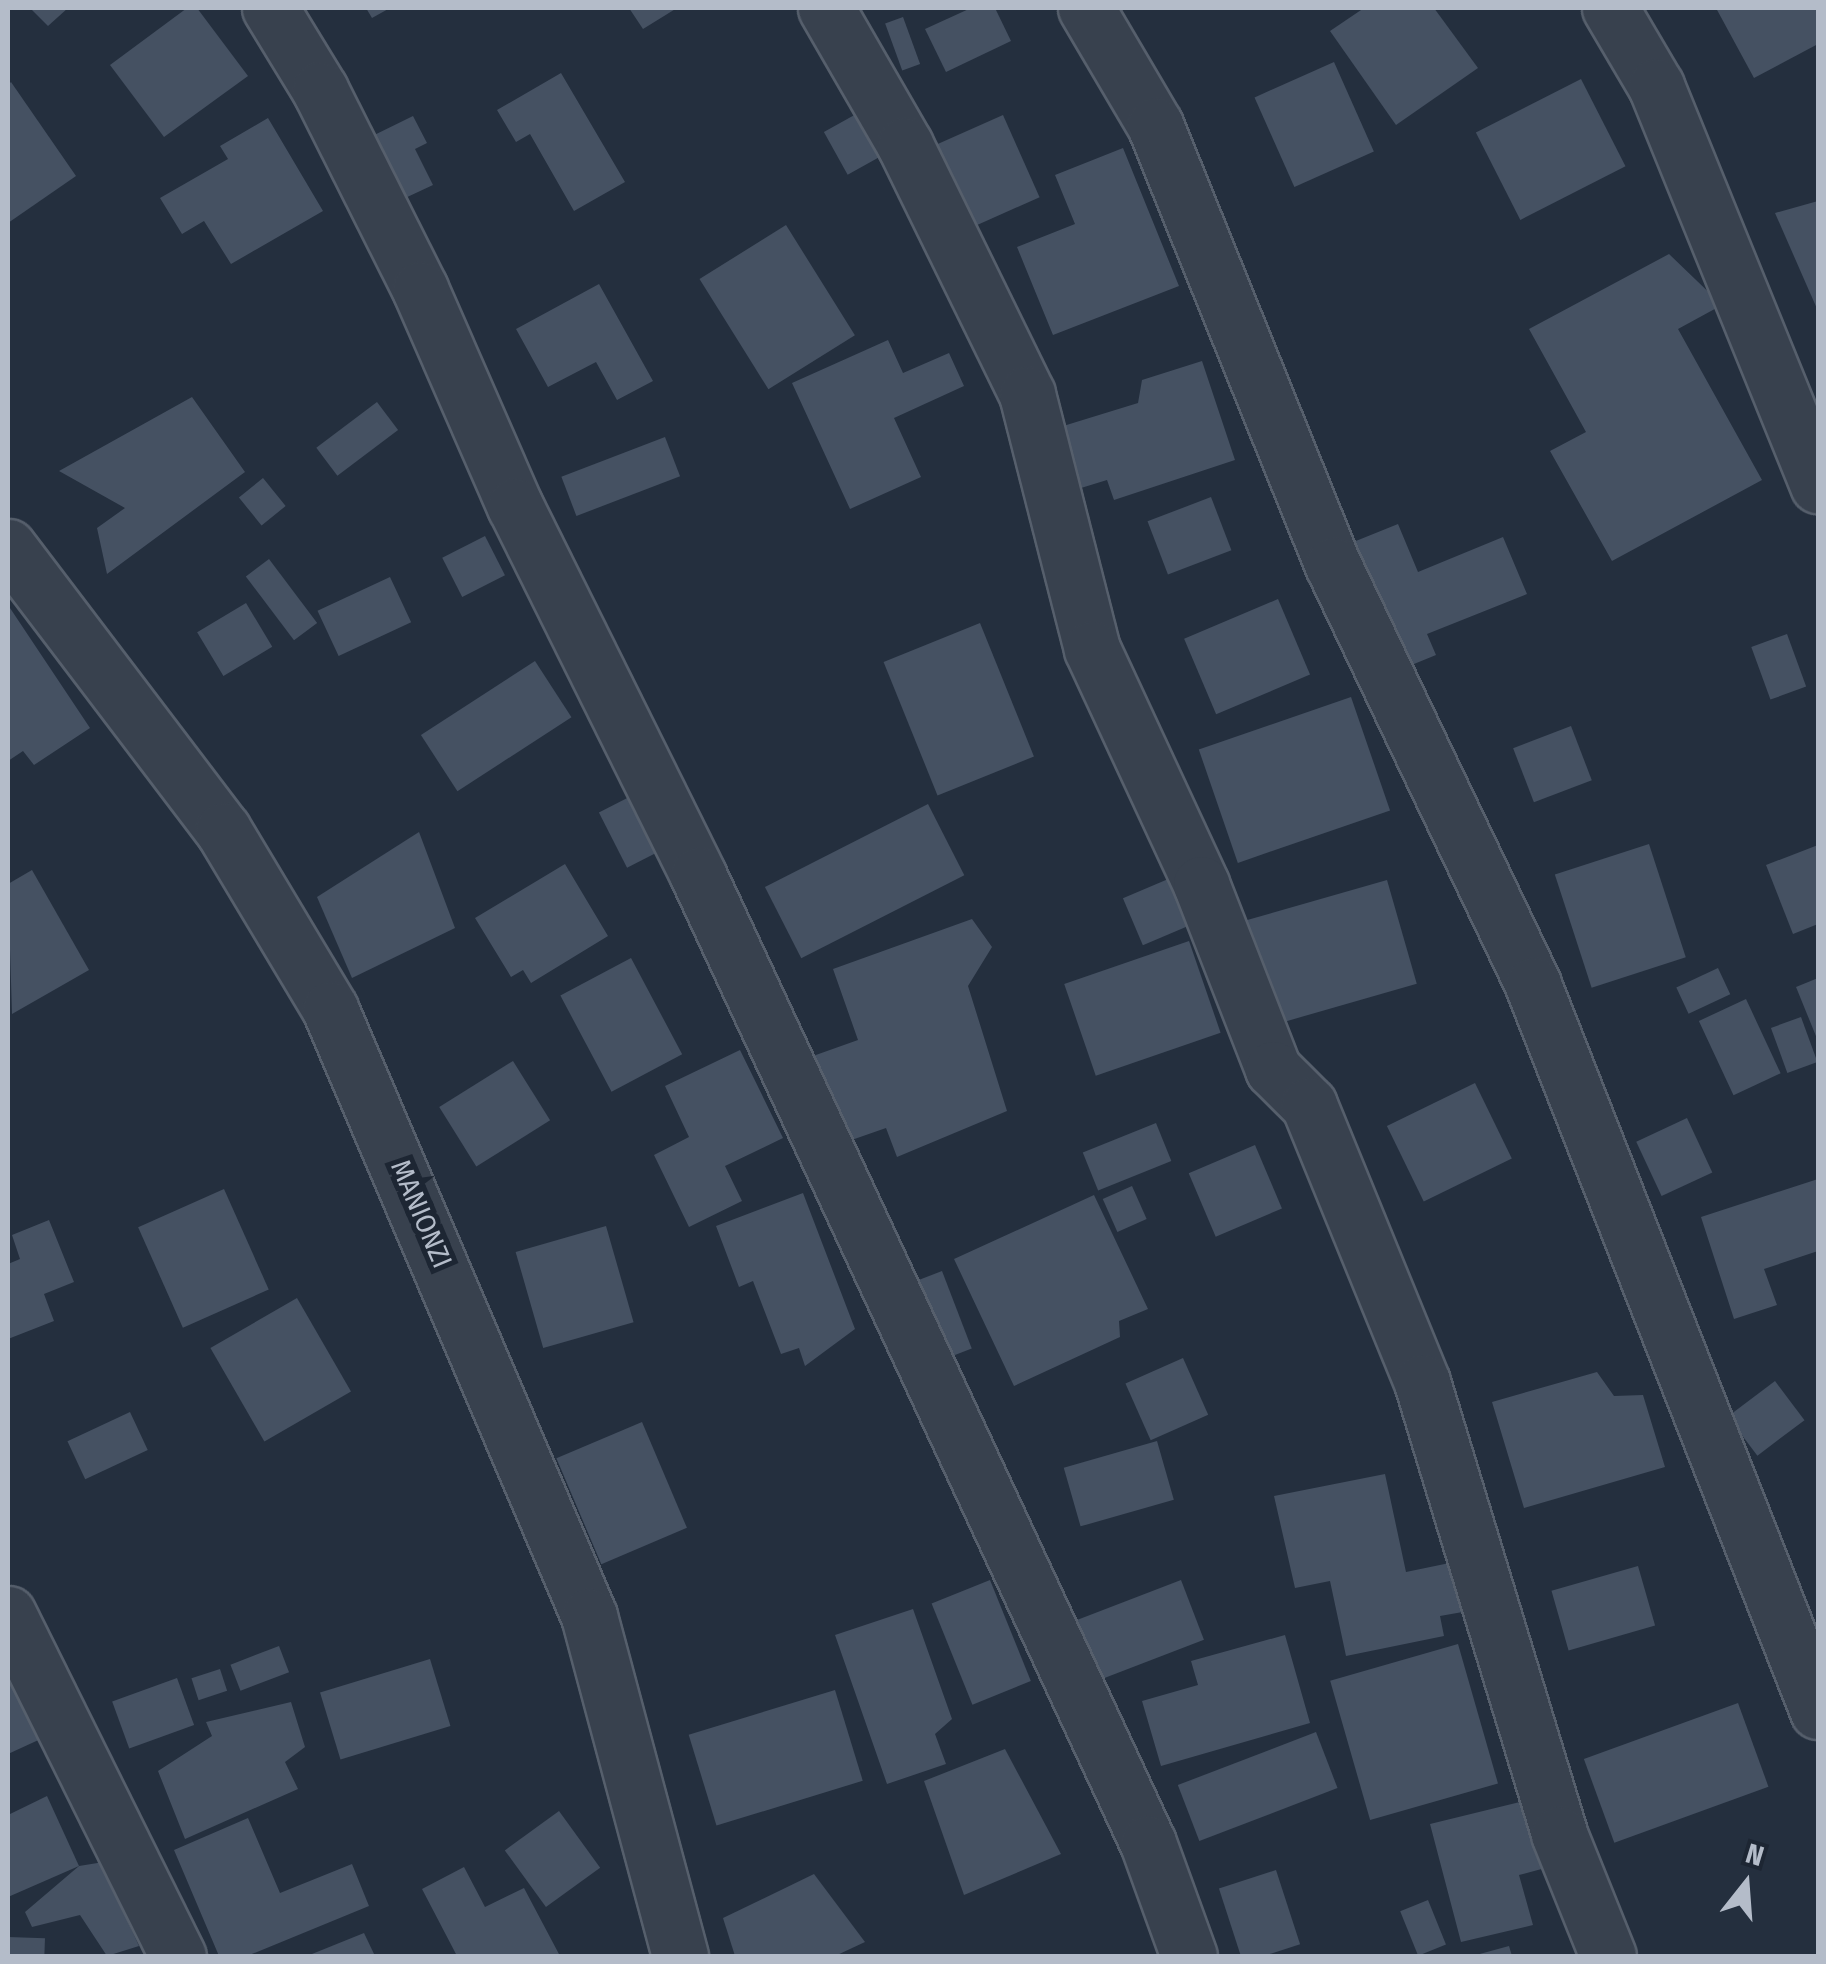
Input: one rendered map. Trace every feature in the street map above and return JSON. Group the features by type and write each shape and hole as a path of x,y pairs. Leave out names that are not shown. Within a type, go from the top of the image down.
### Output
{"street":[{"path":"270,8 320,90 420,289 515,506 698,875 1148,1843 1189,1956"},
{"path":"826,8 905,145 1027,394 1092,648 1201,884 1273,1069 1309,1105 1422,1382 1559,1834 1608,1956"},
{"path":"1086,8 1155,125 1333,565 1533,985 1818,1711"},
{"path":"1610,8 1656,86 1818,486"},
{"name":"MANIONZI","path":"8,547 223,830 330,1009 589,1616 680,1956"},
{"path":"8,1614 178,1956"}],"building":[{"path":"30,8 68,8 48,26"},
{"path":"187,8 197,8 248,76 164,137 110,65"},
{"path":"366,8 390,8 372,18"},
{"path":"629,8 677,8 643,29"},
{"path":"971,8 995,8 1011,41 946,72 925,29"},
{"path":"1364,8 1434,8 1478,68 1396,125 1330,31"},
{"path":"1716,8 1818,8 1818,44 1754,78"},
{"path":"903,17 920,64 902,70 885,23"},
{"path":"1334,62 1374,152 1294,187 1255,97"},
{"path":"561,73 625,182 574,211 530,134 516,142 497,110"},
{"path":"1581,79 1625,166 1520,220 1476,133"},
{"path":"11,82 76,176 8,223 8,85"},
{"path":"858,113 882,156 848,175 824,132"},
{"path":"1003,115 1040,197 974,227 937,144"},
{"path":"413,116 427,143 415,149 433,185 388,206 358,143"},
{"path":"268,118 323,211 231,264 204,221 182,234 160,198 228,159 220,146"},
{"path":"1123,148 1179,286 1053,335 1017,247 1075,224 1055,175"},
{"path":"1818,201 1818,311 1775,213"},
{"path":"786,225 855,335 768,389 699,279"},
{"path":"1669,254 1722,305 1678,329 1762,480 1612,561 1550,451 1586,432 1529,329"},
{"path":"599,284 653,381 617,400 596,362 548,387 516,329"},
{"path":"888,340 903,373 949,353 964,386 894,418 921,477 850,509 792,383"},
{"path":"1202,361 1235,460 1114,500 1107,480 1081,488 1060,427 1138,403 1142,380"},
{"path":"192,397 245,472 107,574 97,528 125,508 59,471"},
{"path":"377,402 398,430 337,476 316,448"},
{"path":"665,437 680,476 576,516 561,477"},
{"path":"263,478 286,506 262,525 239,498"},
{"path":"1211,497 1231,550 1168,575 1148,521"},
{"path":"1398,524 1418,572 1503,537 1527,594 1427,634 1436,655 1392,673 1341,547"},
{"path":"485,536 505,575 462,597 442,558"},
{"path":"269,559 317,623 294,640 246,576"},
{"path":"390,577 411,622 339,656 317,611"},
{"path":"1278,599 1310,674 1216,714 1184,639"},
{"path":"246,603 272,647 223,676 197,632"},
{"path":"8,605 90,728 34,765 23,751 8,761"},
{"path":"980,623 1034,757 938,795 884,662"},
{"path":"1787,634 1806,687 1770,700 1751,647"},
{"path":"535,661 571,717 457,791 421,735"},
{"path":"1351,697 1390,810 1238,863 1199,749"},
{"path":"1571,726 1592,780 1534,802 1513,748"},
{"path":"639,792 667,847 627,868 599,812"},
{"path":"928,804 964,875 801,958 765,887"},
{"path":"419,832 455,928 352,978 317,897"},
{"path":"1649,844 1686,957 1592,988 1555,875"},
{"path":"1818,845 1818,924 1793,934 1766,865"},
{"path":"565,864 608,936 531,983 523,970 511,977 475,918"},
{"path":"32,870 89,970 12,1014 8,884"},
{"path":"1180,874 1200,921 1143,945 1123,898"},
{"path":"1387,880 1417,984 1274,1025 1244,921"},
{"path":"972,919 992,947 968,986 1007,1111 897,1157 886,1128 843,1143 813,1056 858,1040 833,969"},
{"path":"1189,941 1221,1033 1096,1076 1064,984"},
{"path":"631,958 682,1054 612,1092 560,996"},
{"path":"1718,968 1730,994 1689,1014 1676,987"},
{"path":"1818,978 1818,1041 1796,987"},
{"path":"1746,999 1781,1073 1734,1095 1699,1021"},
{"path":"1801,1017 1817,1062 1787,1073 1771,1028"},
{"path":"740,1050 783,1138 725,1166 742,1201 689,1227 654,1155 689,1137 665,1086"},
{"path":"513,1061 550,1120 476,1166 439,1107"},
{"path":"1475,1083 1512,1158 1424,1201 1387,1126"},
{"path":"1687,1118 1712,1172 1662,1196 1636,1142"},
{"path":"1156,1123 1171,1161 1098,1191 1083,1153"},
{"path":"1255,1145 1282,1209 1216,1237 1189,1173"},
{"path":"1818,1179 1818,1251 1764,1269 1777,1305 1734,1319 1701,1217"},
{"path":"1132,1186 1147,1219 1117,1232 1103,1199"},
{"path":"224,1189 269,1289 183,1328 138,1227"},
{"path":"803,1193 855,1329 805,1366 799,1348 781,1354 753,1281 739,1287 716,1226"},
{"path":"1094,1195 1148,1309 1119,1321 1120,1337 1014,1386 954,1259"},
{"path":"49,1220 74,1282 44,1294 54,1321 8,1339 8,1264 20,1259 12,1235"},
{"path":"606,1226 634,1322 543,1348 516,1252"},
{"path":"942,1271 972,1348 938,1361 908,1284"},
{"path":"297,1298 351,1392 264,1442 210,1348"},
{"path":"1183,1358 1208,1415 1151,1440 1125,1384"},
{"path":"1597,1372 1614,1396 1643,1395 1665,1467 1524,1508 1492,1402"},
{"path":"1775,1381 1804,1420 1757,1456 1728,1417"},
{"path":"130,1412 148,1450 85,1479 67,1441"},
{"path":"642,1422 687,1528 601,1564 556,1458"},
{"path":"1157,1441 1174,1500 1081,1526 1064,1468"},
{"path":"1385,1474 1406,1572 1464,1560 1474,1610 1440,1616 1444,1636 1346,1656 1330,1581 1295,1588 1274,1496"},
{"path":"1638,1566 1655,1626 1569,1650 1551,1591"},
{"path":"990,1580 1031,1681 972,1705 932,1604"},
{"path":"1181,1580 1204,1640 1095,1682 1072,1622"},
{"path":"913,1609 952,1719 935,1734 946,1764 887,1784 835,1635"},
{"path":"1285,1635 1310,1723 1161,1766 1142,1701 1198,1685 1191,1661"},
{"path":"1458,1644 1498,1783 1370,1820 1330,1681"},
{"path":"279,1646 289,1672 240,1691 230,1665"},
{"path":"430,1659 450,1726 340,1760 320,1693"},
{"path":"8,1667 45,1737 8,1754"},
{"path":"220,1669 227,1691 199,1700 191,1678"},
{"path":"177,1678 194,1725 129,1749 112,1702"},
{"path":"835,1690 863,1781 716,1826 689,1735"},
{"path":"291,1702 305,1747 285,1762 298,1789 185,1839 158,1771 212,1736 206,1722"},
{"path":"1738,1703 1768,1787 1614,1843 1584,1759"},
{"path":"1316,1732 1338,1788 1199,1841 1178,1785"},
{"path":"1005,1749 1061,1854 964,1895 924,1781"},
{"path":"47,1796 79,1866 8,1897 8,1815"},
{"path":"1532,1799 1549,1867 1519,1875 1533,1925 1461,1942 1430,1824"},
{"path":"559,1811 600,1868 546,1907 505,1850"},
{"path":"248,1818 280,1893 352,1864 369,1906 247,1956 219,1956 174,1850"},
{"path":"116,1860 145,1914 128,1922 139,1946 107,1956 80,1915 32,1927 25,1912 79,1866"},
{"path":"464,1867 485,1907 524,1888 560,1956 457,1956 422,1889"},
{"path":"1276,1870 1300,1944 1264,1956 1241,1956 1219,1889"},
{"path":"814,1874 865,1942 835,1956 735,1956 723,1918"},
{"path":"1428,1900 1446,1945 1418,1956 1400,1911"},
{"path":"364,1933 375,1956 307,1956"},
{"path":"8,1937 45,1938 44,1956 8,1956"},
{"path":"1509,1946 1512,1956 1476,1956 1476,1955"}]}
